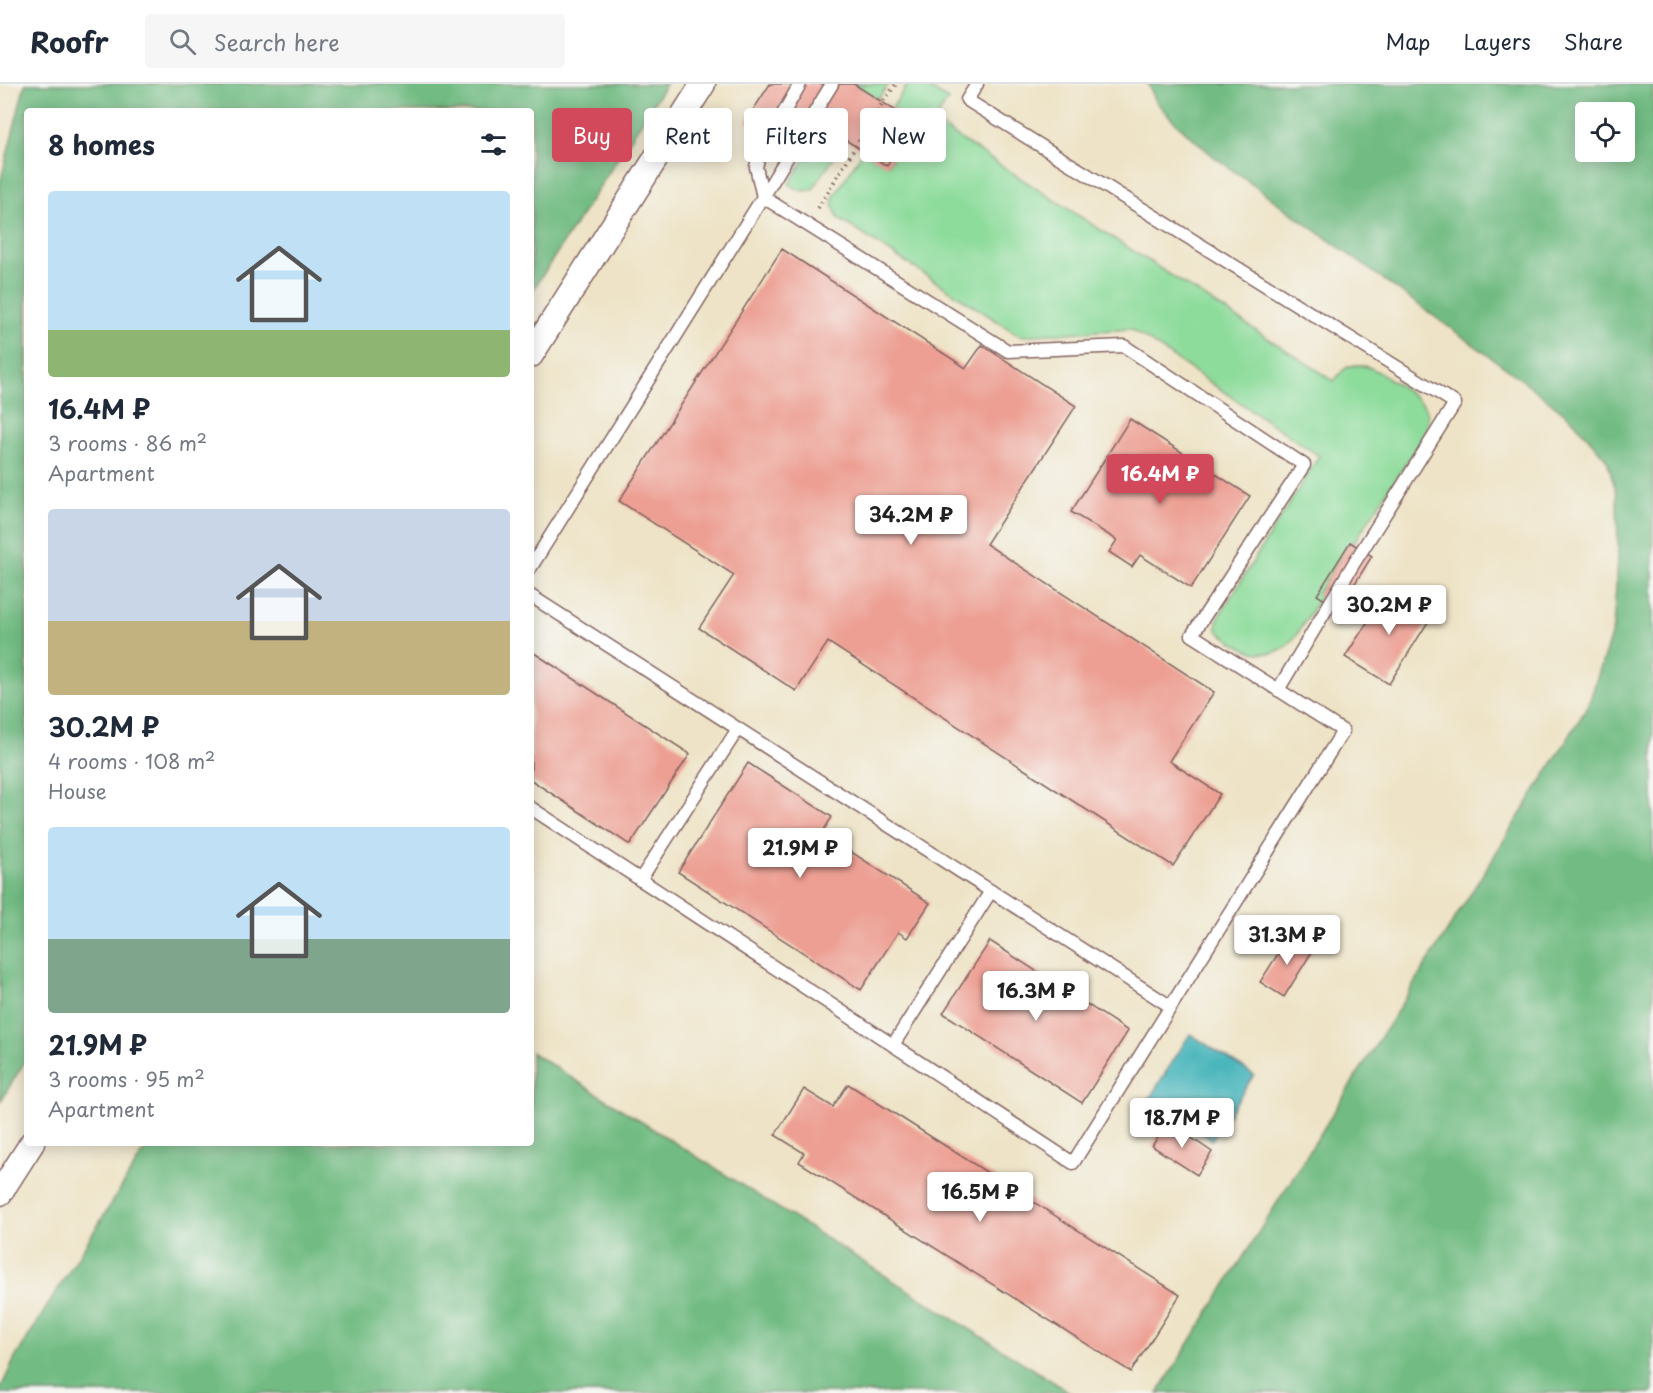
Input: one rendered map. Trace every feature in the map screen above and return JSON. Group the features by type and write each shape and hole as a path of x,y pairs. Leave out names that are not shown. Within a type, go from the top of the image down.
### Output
{"street":[{"path":"534,350 703,84"},
{"path":"0,1193 30,1146"}],"lane":[{"path":"534,810 1073,1163 1343,731 1192,635 1304,465 1124,346 1008,351 763,197 756,167 759,156 800,84"},
{"path":"534,562 832,84"},
{"path":"977,84 967,100 1455,403 1354,563 1278,690"},
{"path":"534,598 1170,1006"},
{"path":"640,880 738,729"},
{"path":"893,1045 991,891"}],"path":[{"path":"807,225 896,84"}],"green space":[{"path":"25,84 666,84 650,108 644,108 644,118 632,137 632,108 552,108 552,162 616,162 534,288 534,108 24,108 24,1063 0,1102 0,183"},
{"path":"854,84 889,84 878,99"},
{"path":"908,84 923,84 948,100 943,108 892,108"},
{"path":"1148,84 1653,84 1653,1393 1158,1393 1588,706 1613,629 1618,558 1617,494 1607,460 1573,420 1525,382 1213,156 1157,103"},
{"path":"946,130 1334,381 1348,367 1365,366 1398,385 1422,404 1426,409 1428,421 1421,440 1353,544 1350,542 1317,594 1320,597 1301,629 1289,644 1270,653 1252,651 1233,642 1217,630 1217,623 1219,616 1319,456 1131,329 1020,336 839,219 833,206 833,198 860,156 860,162 883,162 888,165 890,162 946,162"},
{"path":"803,162 831,162 813,189 803,191 789,184"},
{"path":"534,1054 1071,1393 0,1393 15,1358 147,1146 534,1146"}],"water":[{"path":"1190,1034 1254,1075 1212,1140 1149,1099"}],"building":[{"path":"770,84 854,84 892,108 860,108 860,149 848,141 848,108 754,108"},
{"path":"782,249 966,368 982,345 1076,406 986,544 1214,692 1169,761 1220,794 1173,866 828,642 796,691 699,628 734,575 619,501"},
{"path":"1130,419 1250,496 1191,588 1140,555 1132,567 1109,552 1117,540 1071,512"},
{"path":"1350,542 1372,556 1339,609 1317,595"},
{"path":"1390,587 1433,614 1389,684 1345,657"},
{"path":"534,653 690,754 630,845 534,782"},
{"path":"748,763 832,817 822,833 930,903 907,938 898,932 861,990 678,872"},
{"path":"1290,935 1313,950 1284,997 1260,982"},
{"path":"990,941 1128,1031 1082,1103 943,1013"},
{"path":"848,1084 1180,1295 1131,1372 799,1162 804,1153 775,1135 804,1089 833,1107"},
{"path":"1168,1122 1212,1152 1197,1175 1152,1146"}]}
